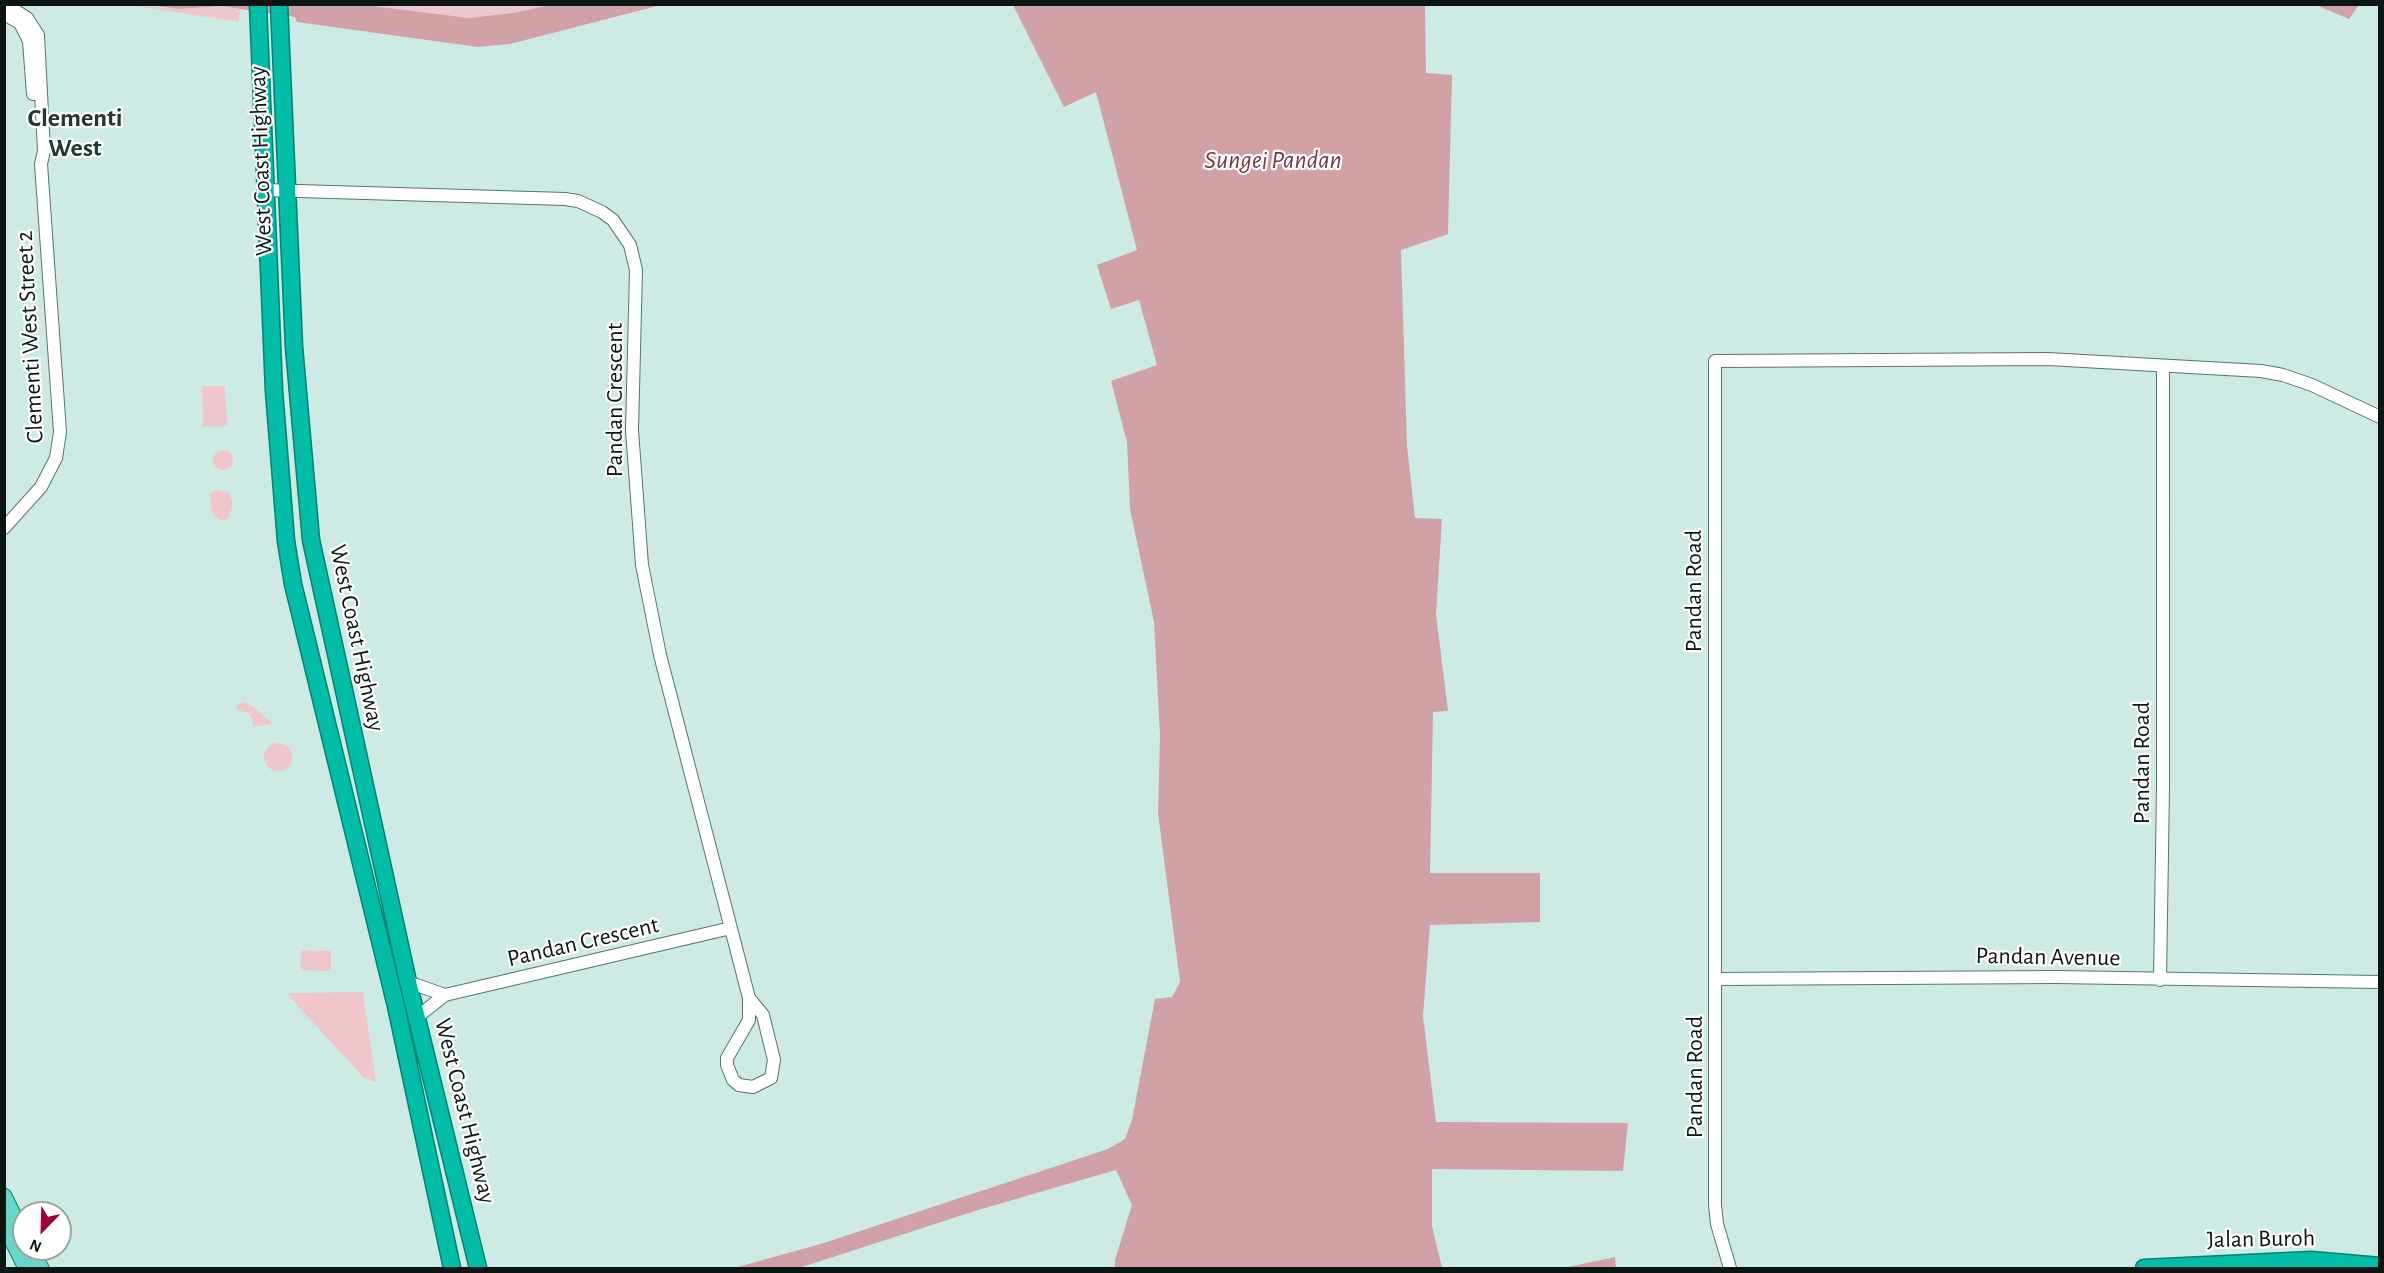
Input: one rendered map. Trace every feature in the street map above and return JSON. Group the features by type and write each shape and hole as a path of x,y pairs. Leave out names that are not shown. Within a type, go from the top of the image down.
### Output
{"highway":[{"name":"West Coast Highway","path":"279,4 294,347 311,540 408,982 478,1269"},
{"name":"West Coast Highway","path":"258,13 274,391 286,541 293,584 396,1006 452,1269"},
{"path":"340,779 350,770 361,772"},
{"name":"Jalan Buroh","path":"2145,1269 2311,1260 2379,1266"}],"main road":[{"path":"4,1196 12,1224"}],"street":[{"name":"Clementi West Street 2","path":"5,4 27,18 38,35 44,151 41,164"},
{"name":"Clementi West Street 2","path":"4,14 20,23 29,40 36,151 41,164 60,433 56,458 41,488 4,528"},
{"name":"Pandan Crescent","path":"265,190 566,199 578,201 602,212 613,220 630,245 636,270 632,430 642,565 660,655 749,998 749,1020 728,1058 727,1065 733,1080 739,1085 753,1087 771,1078 774,1060 763,1015 749,998"},
{"name":"Pandan Road","path":"1730,1269 1717,1224 1715,1205 1715,361 2048,359 2283,375 2379,417"},
{"name":"Pandan Road","path":"2160,980 2163,788 2163,367"},
{"name":"Pandan Crescent","path":"417,1017 445,995 731,928"},
{"name":"Pandan Avenue","path":"1716,979 1970,977 2379,982"},
{"path":"408,982 445,995"}],"shaded area":[{"path":"130,5 179,9 221,6 240,9 238,22"},
{"path":"356,5 550,5 513,13 469,18"},
{"path":"202,386 225,386 227,426 203,427"},
{"path":"223,450 230,453 233,460 230,467 223,470 216,467 213,460 216,453"},
{"path":"216,490 229,493 233,504 229,518 221,521 212,513 210,501 211,493"},
{"path":"243,702 251,705 273,724 253,727 248,713 238,710 235,706"},
{"path":"278,743 288,747 292,757 288,767 278,771 268,767 264,757 268,747"},
{"path":"302,950 331,951 331,971 302,970 300,963"},
{"path":"363,992 376,1082 364,1078 286,993"}],"water":[{"path":"356,4 469,18 513,13 550,5 661,5 510,44 478,47 297,22 295,17 221,6 179,9 150,5"},
{"name":"Sungei Pandan","path":"1013,5 1425,5 1426,73 1452,75 1448,234 1401,250 1407,446 1415,518 1442,519 1436,615 1448,711 1433,712 1430,873 1540,873 1540,922 1430,925 1423,1016 1436,1122 1628,1123 1623,1171 1432,1169 1432,1226 1442,1268 1115,1268 1115,1260 1132,1205 1116,1170 978,1210 799,1268 734,1268 824,1243 1108,1149 1125,1139 1132,1120 1155,999 1172,997 1180,982 1158,813 1160,735 1154,622 1130,509 1127,442 1111,381 1157,365 1139,300 1111,309 1097,265 1137,250 1096,92 1064,107"},
{"path":"2316,5 2359,5 2349,19"},
{"path":"1615,1257 1616,1268 1563,1268"}],"district":[{"name":"Clementi West","path":"75,133"}]}
